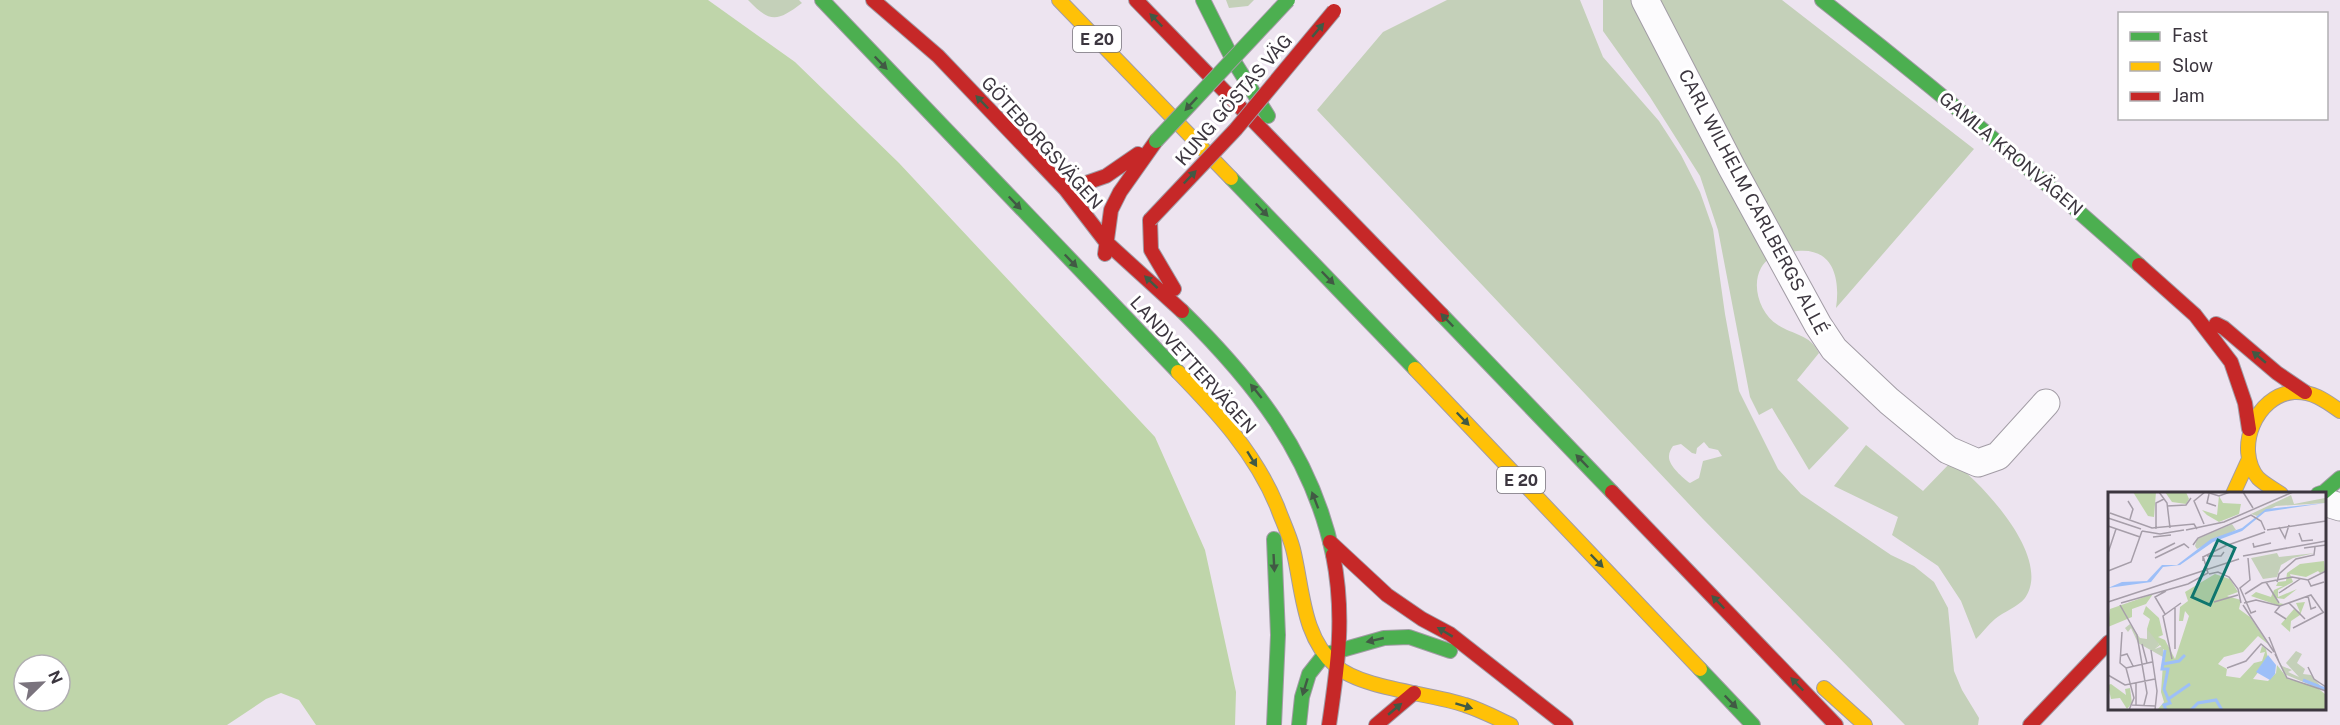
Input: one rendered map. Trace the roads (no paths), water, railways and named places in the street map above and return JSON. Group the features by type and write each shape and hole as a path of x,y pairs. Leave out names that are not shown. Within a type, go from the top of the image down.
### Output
{"main road":[{"path":"822,0 1041,230 1083,246 1113,240"},
{"name":"GÖTEBORGSVÄGEN","path":"873,0 938,56 1152,282 1208,337"},
{"name":"E 20","path":"1059,0 1389,342 1753,725"},
{"path":"1136,0 1330,198 1836,725"},
{"path":"1203,0 1242,75 1287,147 1330,198"},
{"name":"KUNG GÖSTAS VÄG","path":"1100,291 1113,240 1111,210 1120,192 1156,141 1288,0"},
{"name":"GAMLA KRONVÄGEN","path":"1822,0 1922,78 2038,176 2195,315 2231,362 2245,403 2249,429 2248,459"},
{"name":"KUNG GÖSTAS VÄG","path":"1136,230 1150,219 1236,129 1338,5"},
{"name":"KUNG GÖSTAS VÄG","path":"1066,190 1106,176 1156,141"},
{"path":"1150,219 1151,250 1158,264 1208,337"},
{"name":"LANDVETTERVÄGEN","path":"1041,230 1224,420 1253,459 1276,504 1274,554 1278,635 1274,725"},
{"name":"GAMLA KRONVÄGEN","path":"2195,315 2224,328 2277,373 2305,392 2325,398 2340,411"},
{"name":"LANDVETTERVÄGEN","path":"1208,337 1248,381 1279,423 1310,486 1330,542 1341,611 1338,670 1329,725"},
{"path":"2249,429 2259,411 2275,398 2285,394 2305,392"},
{"path":"2234,492 2248,459"},
{"path":"2248,459 2262,482 2278,492"},
{"path":"2321,492 2340,478"},
{"path":"1276,504 1293,550 1305,612 1315,639 1324,655 1338,670 1353,678 1465,705 1511,725"},
{"path":"1330,542 1388,595 1422,619 1450,634 1566,725"},
{"path":"1299,725 1302,697 1309,674 1324,655 1340,649 1384,638 1409,637 1491,667"},
{"path":"2030,725 2108,643"},
{"path":"1758,644 1799,668"},
{"path":"1817,681 1865,725"},
{"path":"1376,725 1414,693"}],"street":[{"name":"CARL WILHELM CARLBERGS ALLÉ","path":"1645,0 1732,168 1818,325 1834,349 1889,401 1948,450 1978,463 1998,456 2046,403"},
{"path":"2325,502 2340,507"}]}
